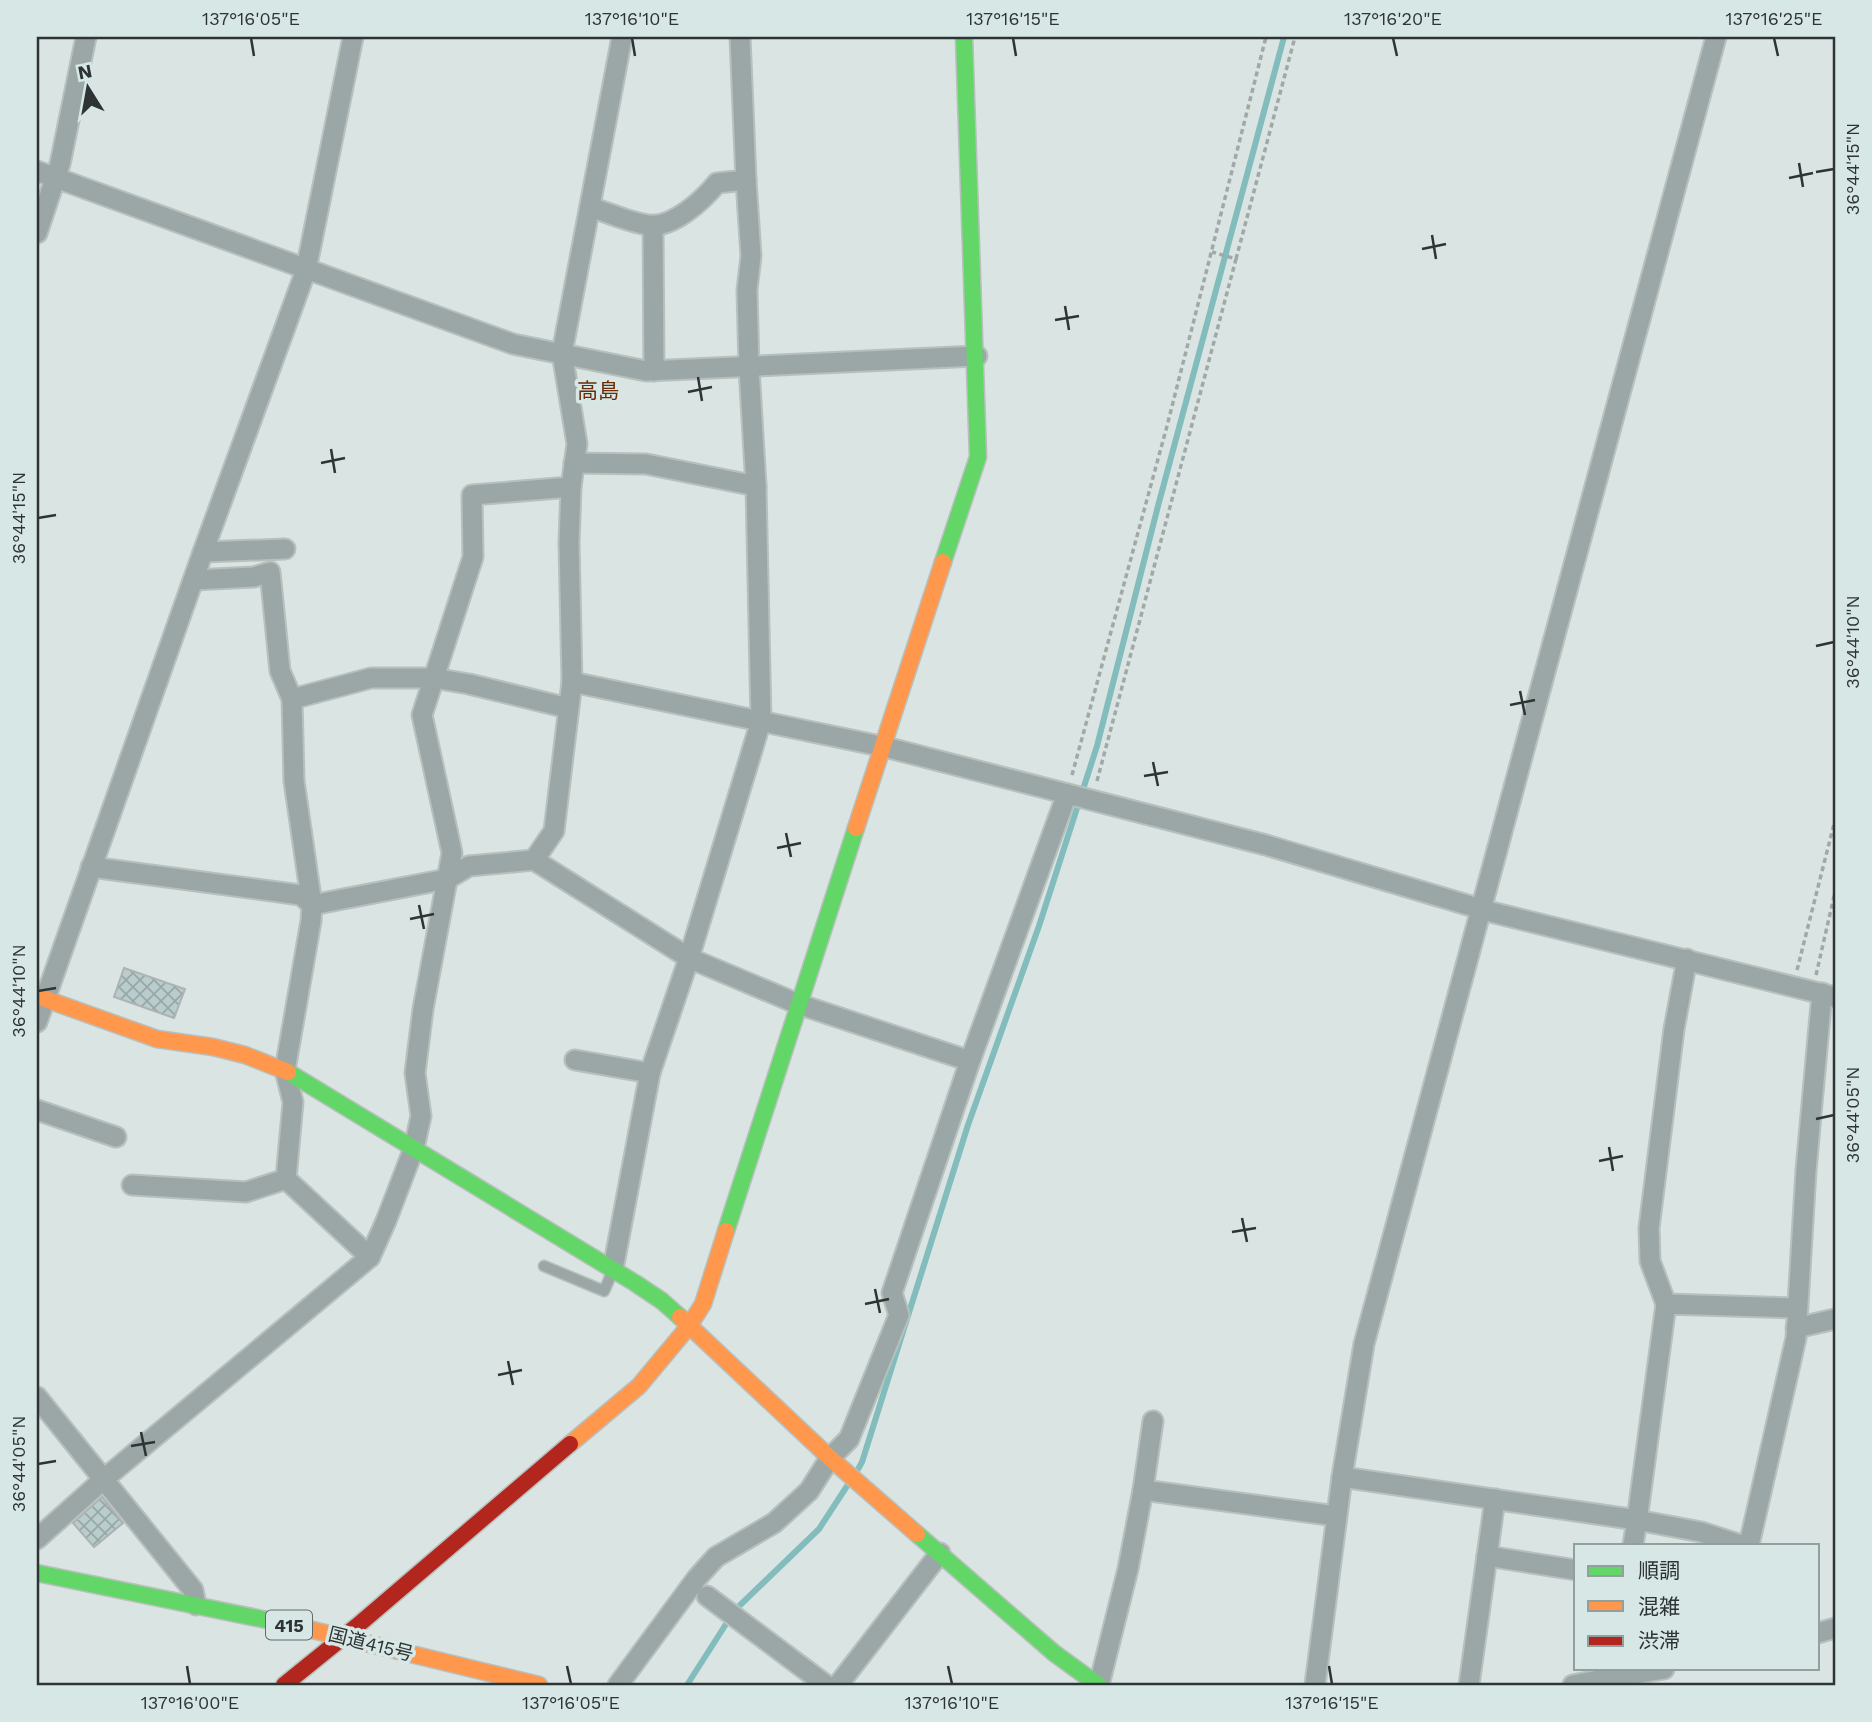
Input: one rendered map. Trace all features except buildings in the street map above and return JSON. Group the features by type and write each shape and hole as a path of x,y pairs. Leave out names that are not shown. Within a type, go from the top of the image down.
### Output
{"main road":[{"path":"284,1685 639,1387 704,1304 978,457 977,356 964,37"},
{"path":"41,998 157,1039 213,1047 285,1070 613,1269 662,1301 830,1458 1054,1653 1098,1685"},
{"name":"国道415号","path":"37,1573 342,1637 539,1685"}],"street":[{"path":"37,233 56,178 86,37"},
{"path":"37,1022 41,998 92,867 306,270 353,37"},
{"path":"534,860 554,831 572,682 569,542 571,487 577,444 562,352 622,37"},
{"path":"613,1269 650,1073 689,958 761,721 756,486 747,290 751,256 740,37"},
{"path":"1315,1685 1336,1516 1364,1343 1716,37"},
{"path":"37,172 513,344 654,371 977,356"},
{"path":"590,207 653,225 662,225 684,214 717,183 746,180"},
{"path":"653,225 654,371"},
{"path":"574,463 646,464 756,486"},
{"path":"37,1539 104,1479 370,1257 414,1148 421,1116 415,1073 423,1009 452,853 422,715 473,558 472,495 571,487"},
{"path":"203,552 285,549"},
{"path":"194,580 254,577 270,572 280,671 292,699 294,781 304,866 312,905 285,1070 293,1102 286,1180"},
{"path":"292,699 371,678 433,678 568,708"},
{"path":"572,682 885,747 1266,845 1481,909 1823,993 1806,1170 1797,1318 1749,1544"},
{"path":"618,1685 697,1578 716,1557 774,1523 809,1491 830,1458 849,1439 899,1315 892,1293 970,1061 1067,793"},
{"path":"312,905 447,879 469,866 534,860 689,958 799,1004 970,1061"},
{"path":"92,867 301,895 312,905"},
{"path":"1633,1544 1666,1304 1650,1261 1650,1228 1674,1029 1687,959"},
{"path":"575,1060 650,1073"},
{"path":"37,1110 116,1137"},
{"path":"286,1180 370,1257"},
{"path":"132,1185 246,1192 286,1180"},
{"path":"1666,1304 1797,1318 1835,1319"},
{"path":"37,1397 194,1590 196,1605"},
{"path":"1098,1685 1128,1569 1153,1421"},
{"path":"1342,1477 1637,1520 1701,1532 1738,1544"},
{"path":"1143,1490 1336,1516"},
{"path":"1469,1685 1495,1499"},
{"path":"848,1682 940,1553"},
{"path":"1487,1556 1574,1570"},
{"path":"707,1596 826,1685"},
{"path":"1573,1685 1614,1673 1665,1674"}],"lane":[{"path":"544,1266 604,1291 613,1269"}],"path":[{"path":"1067,793 1212,252 1266,37"},
{"path":"1092,800 1295,37"},
{"path":"1212,252 1236,259"},
{"path":"1793,986 1835,820"},
{"path":"1823,993 1835,892"}],"waterway":[{"path":"857,1471 968,1125 1039,926 1097,746 1158,506 1284,37"},
{"path":"687,1685 735,1610 819,1529 849,1483"}],"traffic: fast":[{"path":"943,562 978,457 964,37"},
{"path":"726,1231 856,828"},
{"path":"288,1072 635,1283 680,1317"},
{"path":"917,1534 1054,1653 1098,1685"},
{"path":"37,1573 296,1626"}],"traffic: slow":[{"path":"856,828 943,562"},
{"path":"37,996 157,1039 213,1047 245,1055 288,1072"},
{"path":"570,1444 639,1386 689,1326 703,1304 726,1231"},
{"path":"680,1317 830,1458 917,1534"},
{"path":"296,1626 539,1685"}],"traffic: jam":[{"path":"284,1685 570,1444"}],"district":[{"name":"高島","path":"598,390"}]}
